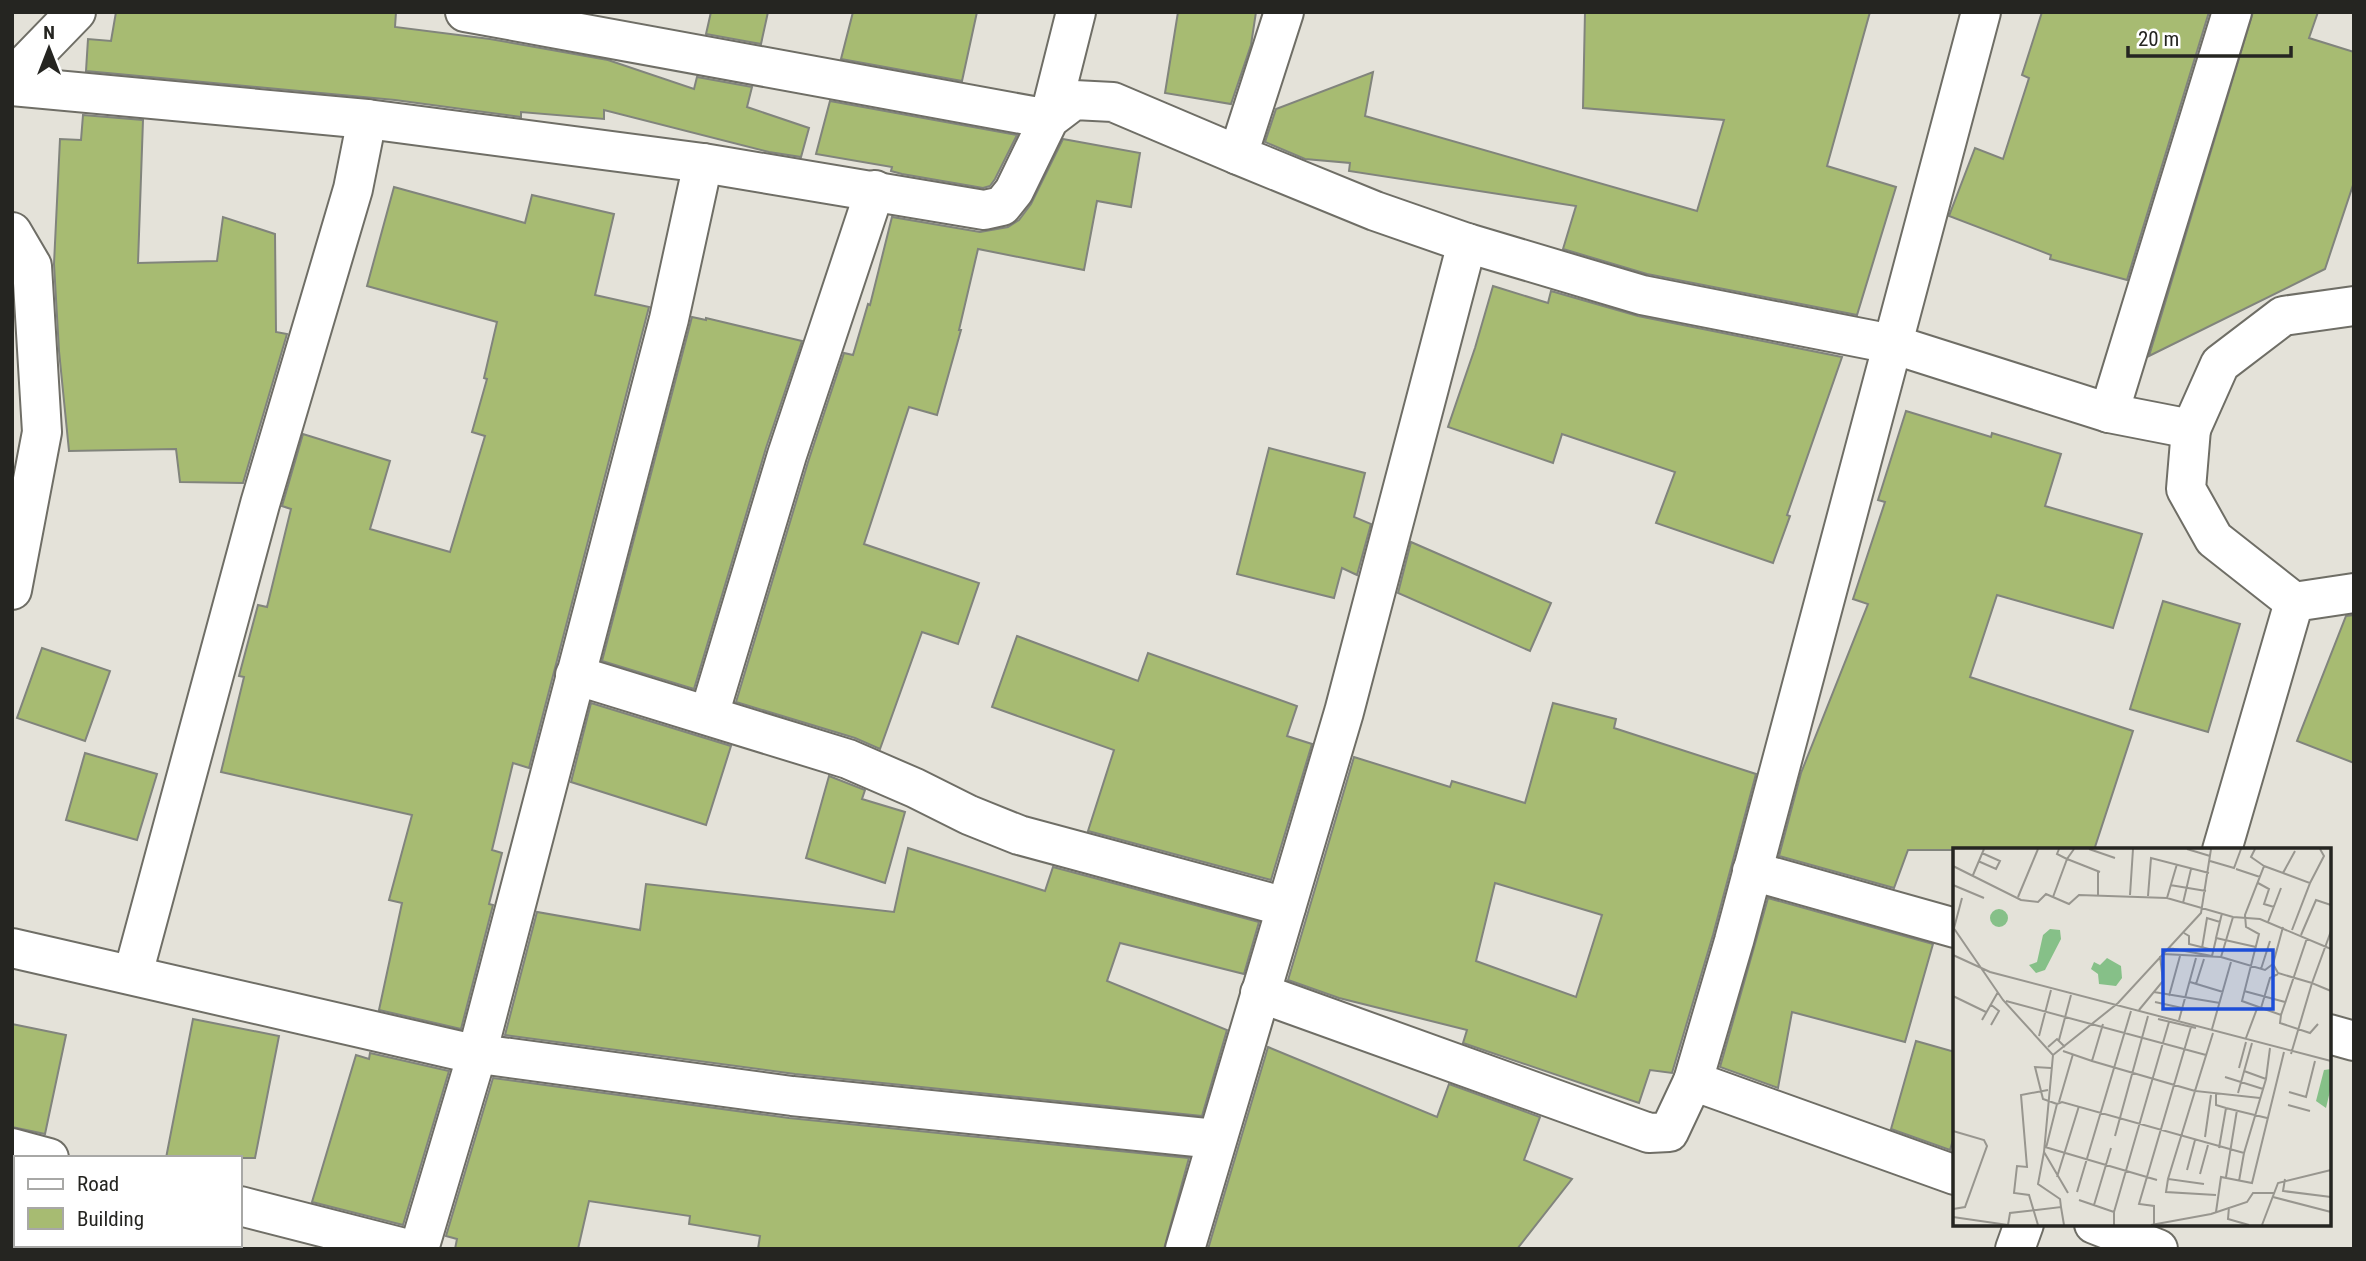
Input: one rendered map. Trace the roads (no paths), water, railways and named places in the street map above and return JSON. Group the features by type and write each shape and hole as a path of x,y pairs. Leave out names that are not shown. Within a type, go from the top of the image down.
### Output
{"street":[{"path":"12,78 76,12"},
{"path":"465,12 1049,119 1074,100 1113,102 1375,211 1467,243 1642,295 1892,344 2109,413 2191,429"},
{"path":"12,86 367,119 703,163 984,210 1002,206 1014,191 1049,119 1076,12"},
{"path":"1238,155 1284,12"},
{"path":"1260,993 1650,1133 1669,1132 1693,1082 1752,871 1981,12"},
{"path":"2109,413 2232,12"},
{"path":"133,974 260,504 353,189 367,119"},
{"path":"419,1249 477,1054 669,319 703,163"},
{"path":"709,715 788,456 875,190"},
{"path":"12,232 32,266 42,432 12,590"},
{"path":"1185,1249 1344,712 1467,243"},
{"path":"2354,306 2283,316 2220,364 2191,429 2186,489 2214,539 2294,602 2354,593"},
{"path":"2223,848 2294,602"},
{"path":"575,675 848,760 1019,835 1286,907"},
{"path":"1752,871 1953,927"},
{"path":"12,948 477,1054 792,1096 1216,1139"},
{"path":"2331,1035 2354,1041"},
{"path":"1693,1082 1953,1174"},
{"path":"12,1148 42,1156"},
{"path":"242,1207 408,1249"},
{"path":"2015,1249 2023,1226"},
{"path":"2106,1226 2158,1249"}]}
